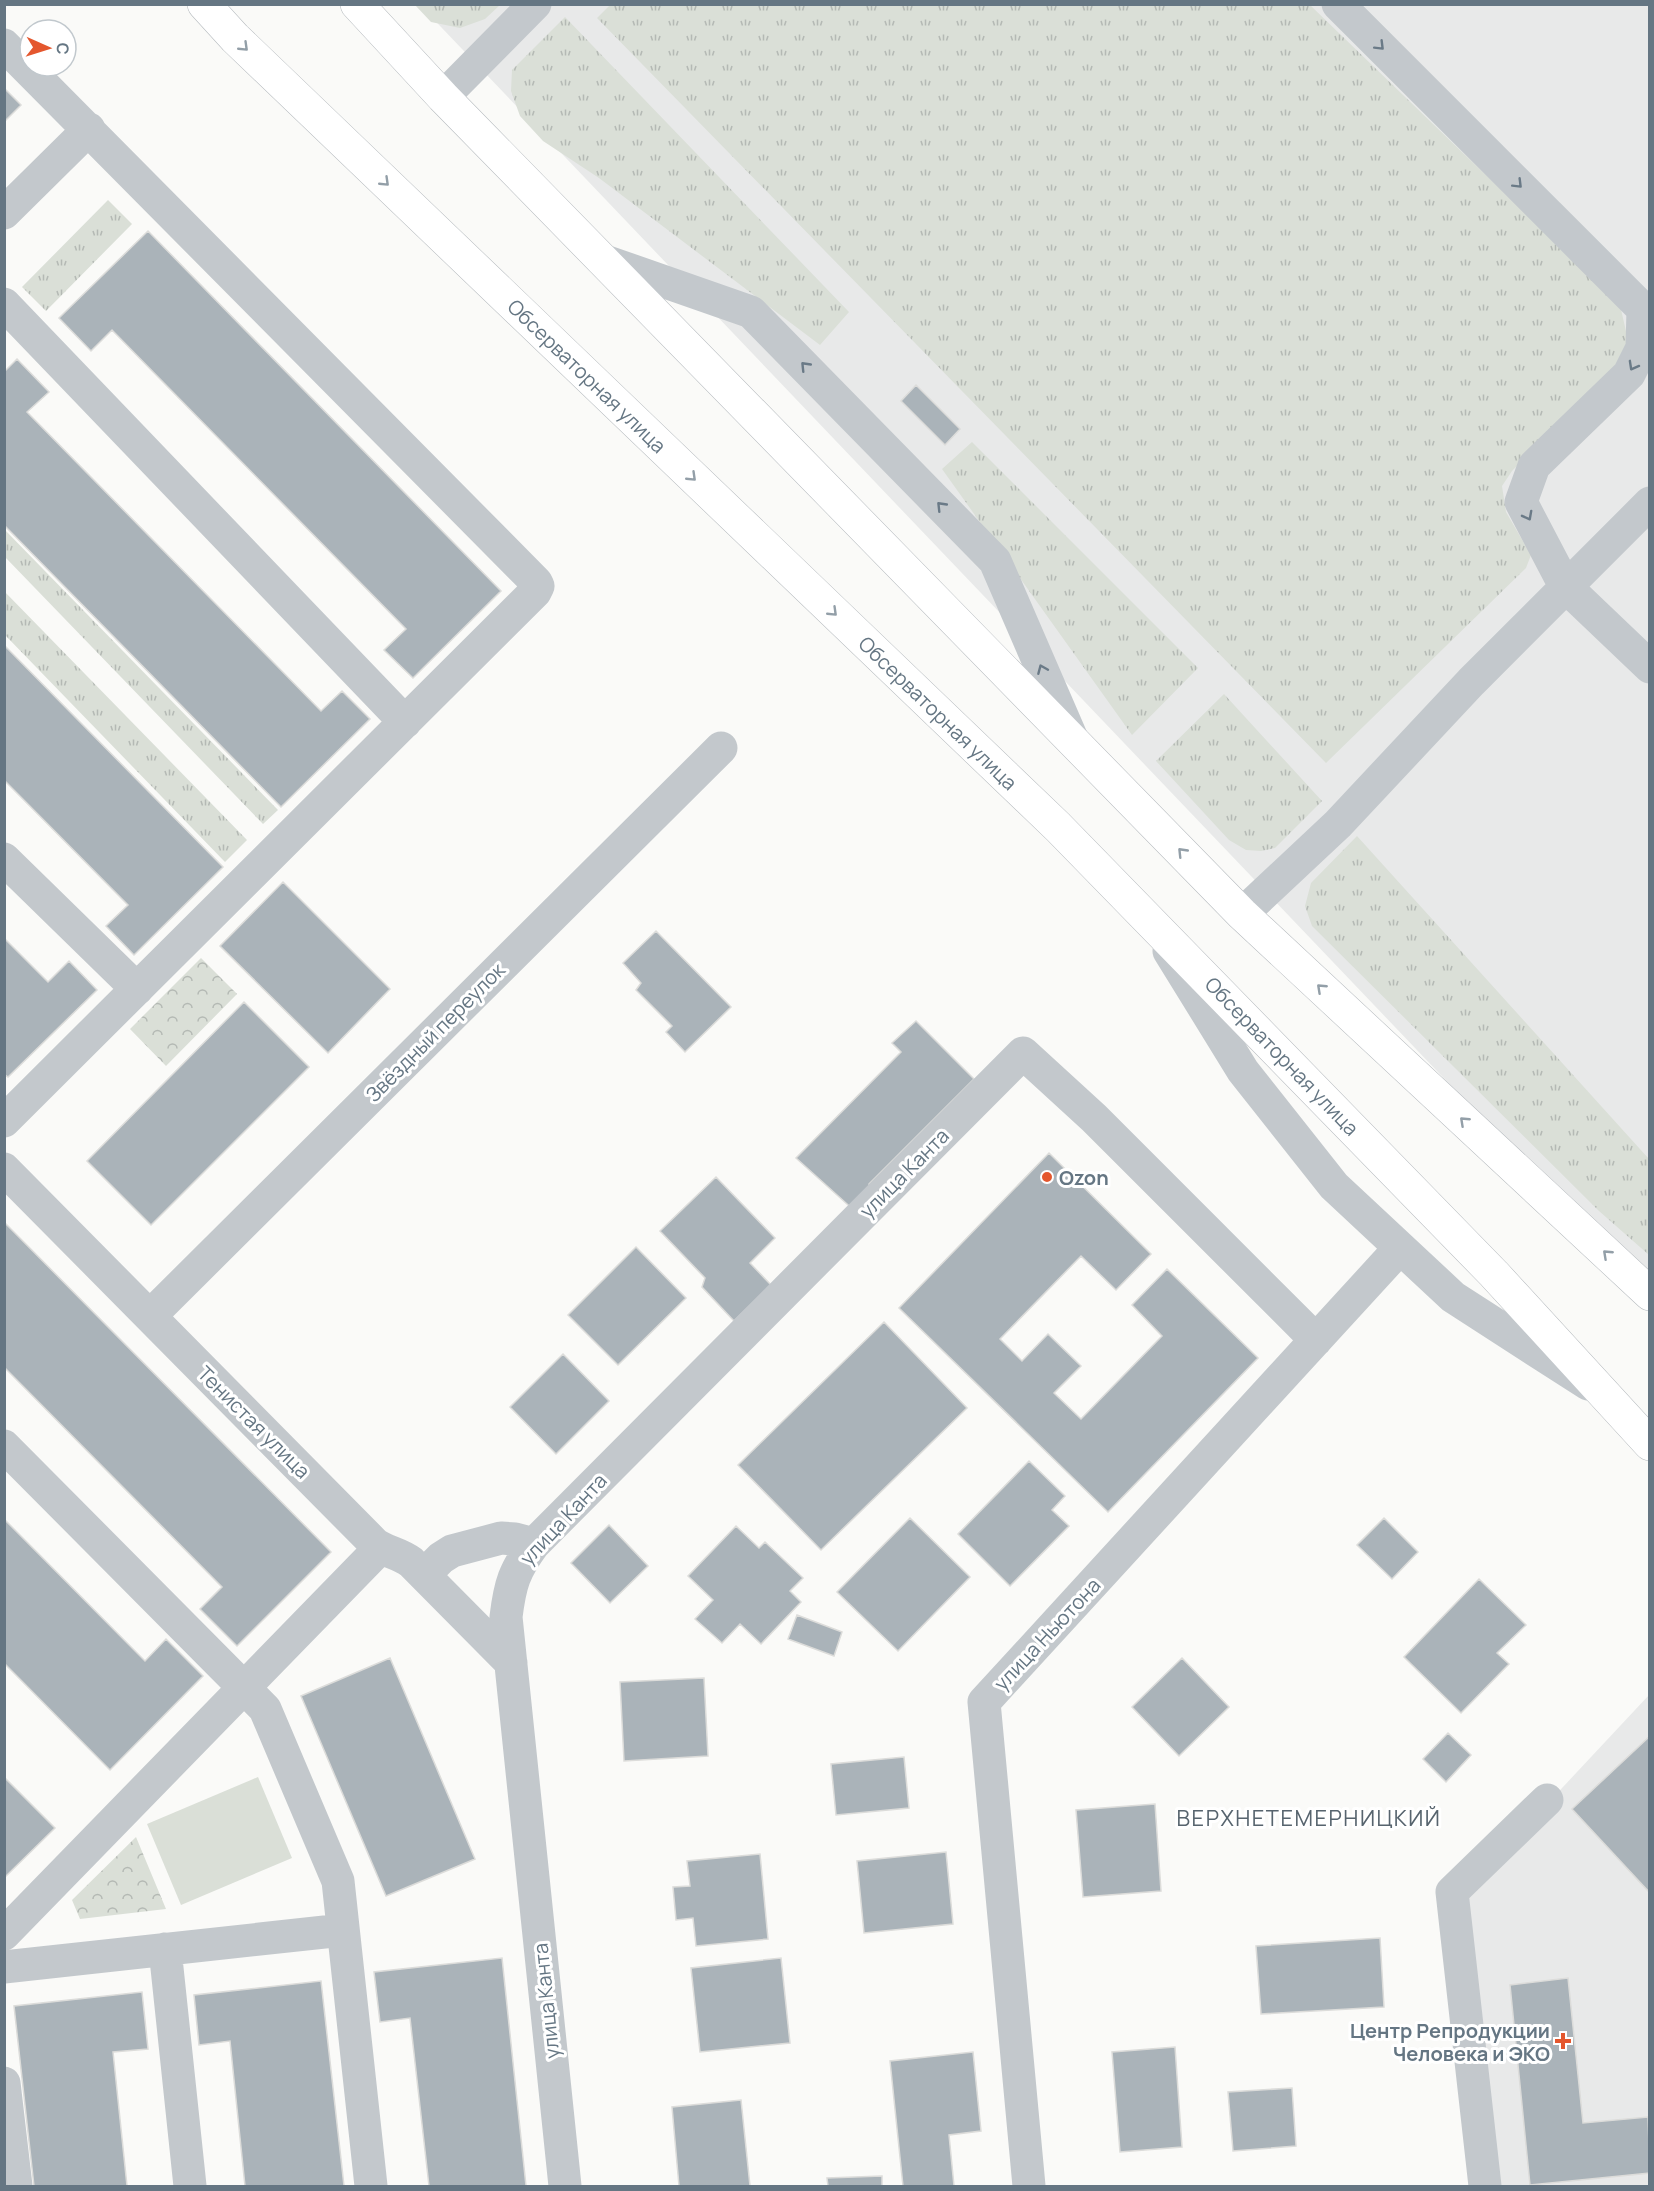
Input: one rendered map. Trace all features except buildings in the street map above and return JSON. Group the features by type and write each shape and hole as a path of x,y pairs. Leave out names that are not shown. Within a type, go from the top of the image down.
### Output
{"main road":[{"name":"Обсерваторная улица","path":"204,4 260,63 1058,827 1494,1274 1650,1444"},
{"path":"357,4 443,97 1242,914 1650,1294"}],"street":[{"path":"443,97 536,4"},
{"path":"1338,4 1643,309 1642,348 1629,374 1533,466 1521,502 1565,586 1650,667"},
{"path":"4,45 538,586 535,592 4,1121"},
{"path":"4,213 88,129"},
{"path":"602,260 752,312 995,561 1074,742"},
{"path":"4,303 405,722"},
{"path":"1242,914 1338,824 1471,682 1650,503"},
{"name":"Звёздный переулок","path":"150,1316 721,748"},
{"path":"4,859 137,990"},
{"path":"1152,924 1244,1071 1334,1186 1453,1297 1603,1393"},
{"name":"улица Канта","path":"565,2187 506,1617 509,1591 519,1564 534,1544 1023,1053 1094,1118 1316,1340"},
{"name":"Тенистая улица","path":"4,1169 381,1548 404,1557 511,1663"},
{"name":"улица Ньютона","path":"1029,2187 984,1702 1400,1248"},
{"path":"4,1446 265,1708 338,1881 371,2187"},
{"path":"424,1575 452,1551 501,1539 515,1539 534,1544"},
{"path":"4,1934 381,1548"},
{"path":"1485,2187 1452,1892 1547,1800"},
{"path":"4,1967 343,1930"},
{"path":"165,1949 190,2187"},
{"path":"4,2083 16,2187"}],"shaded area":[{"path":"420,5 1649,5 1649,1271 1519,1157"},
{"name":"Центр Репродукции Человека и ЭКО","path":"1649,1695 1649,2186 1493,2186 1462,1895"}],"green space":[{"path":"611,4 1310,5 1620,305 1628,340 1617,365 1512,471 1502,486 1506,512 1531,555 1526,568 1326,763 597,18"},
{"path":"415,5 500,5 485,19 460,28 431,22"},
{"path":"565,17 849,312 820,345 599,178 543,141 520,116 511,91 512,70"},
{"path":"108,200 132,224 46,311 22,287"},
{"path":"972,442 1198,668 1132,735 942,469"},
{"path":"4,529 278,810 263,824 5,557"},
{"path":"4,591 247,840 225,862 5,635"},
{"path":"1224,694 1322,801 1275,848 1261,851 1246,850 1229,840 1156,761"},
{"path":"1357,836 1649,1159 1649,1255 1599,1211 1312,926 1305,906 1311,883"},
{"path":"201,958 237,994 166,1066 130,1029"},
{"path":"258,1777 292,1858 181,1905 147,1824"},
{"path":"136,1837 166,1909 80,1919 72,1900"}],"place":[{"name":"Ozon","path":"1047,1177"},
{"name":"Центр Репродукции Человека и ЭКО","path":"1563,2041"}],"district":[{"name":"ВЕРХНЕТЕМЕРНИЦКИЙ","path":"1309,1818"}]}
